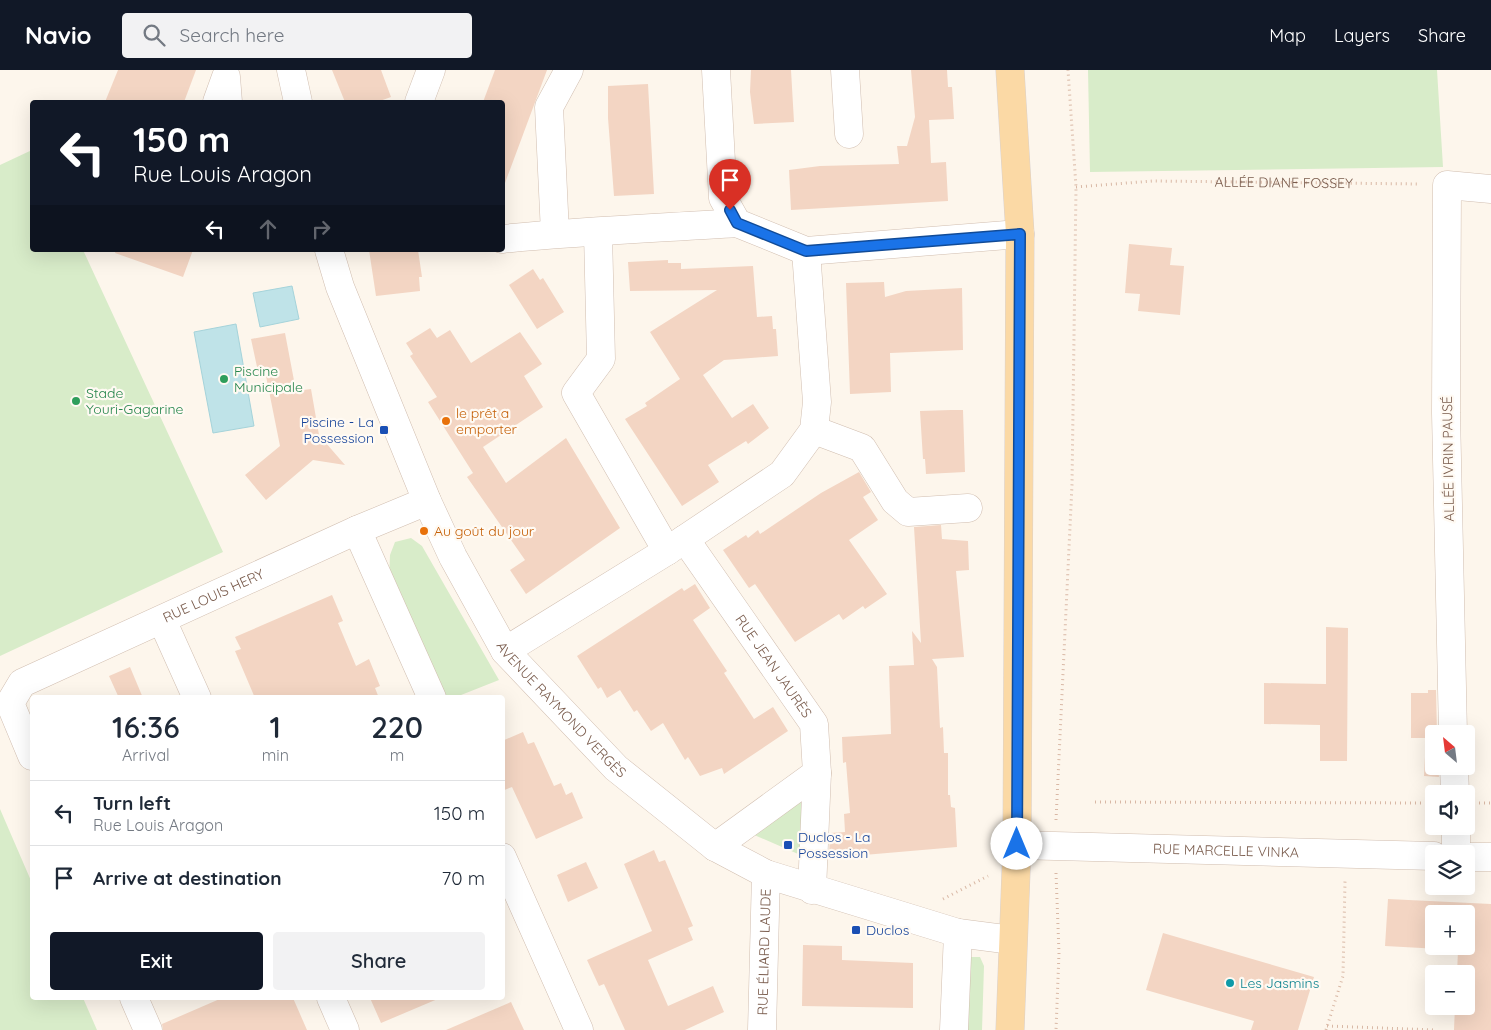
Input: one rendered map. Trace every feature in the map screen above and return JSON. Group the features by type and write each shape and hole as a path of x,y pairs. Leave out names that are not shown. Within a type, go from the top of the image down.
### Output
{"main road":[{"path":"1010,70 1020,234 1017,844 1010,1030"}],"street":[{"path":"291,70 298,100"},
{"path":"420,100 431,70"},
{"path":"555,233 549,107 569,70"},
{"path":"716,70 723,198 737,223"},
{"path":"845,70 849,134"},
{"path":"218,100 226,77 228,100"},
{"path":"1447,185 1491,189"},
{"name":"ALLÉE IVRIN PAUSÉ","path":"1447,185 1446,413 1454,725"},
{"path":"505,238 555,233 598,233 737,223 806,251 1020,234"},
{"name":"RUE JEAN JAURÈS","path":"598,233 601,359 576,394 676,545 814,724 817,774 812,890"},
{"path":"505,651 676,545 782,474 814,430 817,402 806,251"},
{"name":"AVENUE RAYMOND VERGÈS","path":"330,252 340,287 427,501 453,557 505,651 616,768 715,847 766,874 812,890 958,933 1012,940"},
{"path":"814,430 862,448 895,501 908,512 968,508"},
{"name":"RUE LOUIS HERY","path":"30,751 10,703 22,683 357,530 427,501"},
{"path":"357,530 431,695"},
{"path":"162,620 196,695"},
{"path":"715,847 817,774"},
{"name":"RUE MARCELLE VINKA","path":"1017,844 1425,856"},
{"path":"1475,857 1491,857"},
{"path":"505,864 579,1030"},
{"name":"RUE ÉLIARD LAUDE","path":"762,1030 766,874"},
{"path":"954,1030 958,933"},
{"path":"135,1000 148,1030"},
{"path":"332,1000 345,1030"}],"path":[{"path":"1056,1030 1059,953 1055,844 1072,485 1076,187 1068,70"},
{"name":"ALLÉE DIANE FOSSEY","path":"1076,187 1152,181 1447,185"},
{"path":"1095,802 1425,803"},
{"path":"937,902 989,876"},
{"path":"1345,876 1343,976 1327,1028 1436,1030"}],"green space":[{"path":"1088,70 1437,70 1443,167 1090,172"},
{"name":"Stade Youri-Gagarine","path":"30,151 30,252 84,252 223,552 0,656 0,165"},
{"path":"411,538 422,546 499,680 461,695 443,695 389,580 390,555 395,542"},
{"path":"806,794 805,857 752,834"},
{"path":"0,809 30,878 30,1000 84,1000 97,1030 0,1030"},
{"path":"964,957 980,957 984,966 982,1030 959,1030"}],"water":[{"path":"292,286 299,319 260,327 253,293"},
{"name":"Piscine Municipale","path":"236,324 254,426 213,433 194,332"}],"building":[{"path":"118,70 196,70 185,100 106,100"},
{"path":"332,70 381,70 391,97 383,100 344,100"},
{"path":"495,70 547,70 505,183 505,100 484,100"},
{"path":"751,70 791,70 794,122 754,124 750,92"},
{"path":"911,70 947,70 948,87 952,87 954,119 929,120 931,163 946,162 948,201 791,210 789,170 820,166 899,164 897,146 907,146 915,117"},
{"path":"648,84 654,194 614,196 608,118 608,86"},
{"path":"1129,244 1172,248 1170,265 1184,266 1180,315 1138,311 1140,294 1125,293"},
{"path":"115,252 192,252 183,277"},
{"path":"369,252 418,252 422,277 419,277 420,291 376,296"},
{"path":"668,260 668,263 681,263 681,269 753,266 757,317 772,316 773,329 776,329 778,356 724,360 703,375 732,418 753,404 769,428 748,444 746,441 708,465 719,482 682,506 625,419 647,406 645,403 680,379 650,332 717,290 630,291 628,262"},
{"path":"533,269 540,280 543,278 564,312 537,329 509,285"},
{"path":"884,282 885,297 906,291 962,288 963,350 890,353 891,392 850,394 846,283"},
{"path":"430,328 437,338 450,330 471,363 520,332 542,364 524,376 543,407 483,447 506,483 566,438 620,528 526,594 510,570 525,560 467,477 473,473 428,402 437,397 410,356 413,354 406,343"},
{"path":"285,333 296,391 311,389 319,435 345,465 313,460 266,500 245,475 280,446 264,366 257,367 251,339"},
{"path":"963,410 965,472 926,474 925,459 923,459 920,411"},
{"path":"859,472 871,492 863,497 878,520 849,540 887,594 865,609 863,606 843,620 839,614 795,642 755,584 749,588 723,550 746,535 748,538 758,530 760,534 821,493"},
{"path":"941,525 942,539 968,541 969,570 956,571 964,657 932,659 937,667 940,728 943,727 944,753 948,753 948,795 950,795 951,807 955,808 957,847 829,858 830,833 845,832 844,814 850,813 846,762 843,763 842,737 891,734 889,666 914,665 912,631 921,643 914,527"},
{"path":"695,584 710,608 693,620 727,671 724,673 754,719 773,707 788,731 724,774 722,768 700,776 688,757 685,760 663,723 651,731 637,710 634,712 620,690 607,698 601,687 598,689 577,656 682,588 684,591"},
{"path":"332,595 343,621 338,623 356,666 369,659 380,686 375,688 378,695 254,695 235,651 241,649 235,637"},
{"path":"1326,627 1348,628 1347,761 1320,761 1320,725 1264,724 1264,683 1326,684"},
{"path":"130,667 142,695 118,695 109,676"},
{"path":"1428,690 1436,690 1437,725 1425,725 1425,738 1411,738 1411,693 1428,693"},
{"path":"523,732 528,744 534,742 554,786 561,783 566,795 572,792 583,818 536,839 512,787 505,790 505,740"},
{"path":"1425,757 1425,775 1439,775 1439,777 1424,776"},
{"path":"654,850 659,862 665,860 693,926 688,928 693,940 648,960 668,1006 713,986 724,1012 685,1030 625,1030 604,984 599,986 587,960 652,931 624,864"},
{"path":"586,862 598,888 568,902 557,875"},
{"path":"1388,899 1491,904 1491,1030 1454,1030 1455,1015 1475,1015 1475,965 1457,965 1458,955 1475,955 1475,905 1425,905 1425,948 1385,946"},
{"name":"Les Jasmins","path":"1163,933 1314,977 1298,1030 1251,1030 1254,1021 1146,990"},
{"path":"803,945 842,946 842,960 913,963 913,1008 802,1006"},
{"path":"217,1000 294,1000 307,1030 163,1030 162,1024"},
{"path":"371,1000 435,1000 381,1023"},
{"path":"511,1002 524,1030 446,1030"}],"place":[{"name":"Piscine Municipale","path":"224,379"},
{"name":"Stade Youri-Gagarine","path":"76,401"},
{"name":"le prêt a emporter","path":"446,421"},
{"name":"Piscine - La Possession","path":"384,430"},
{"name":"Au goût du jour","path":"424,531"},
{"name":"Duclos - La Possession","path":"788,845"},
{"name":"Duclos","path":"856,930"},
{"name":"Les Jasmins","path":"1230,983"}],"route":[{"path":"730,210 737,223 806,251 1020,234 1017,844"}]}
